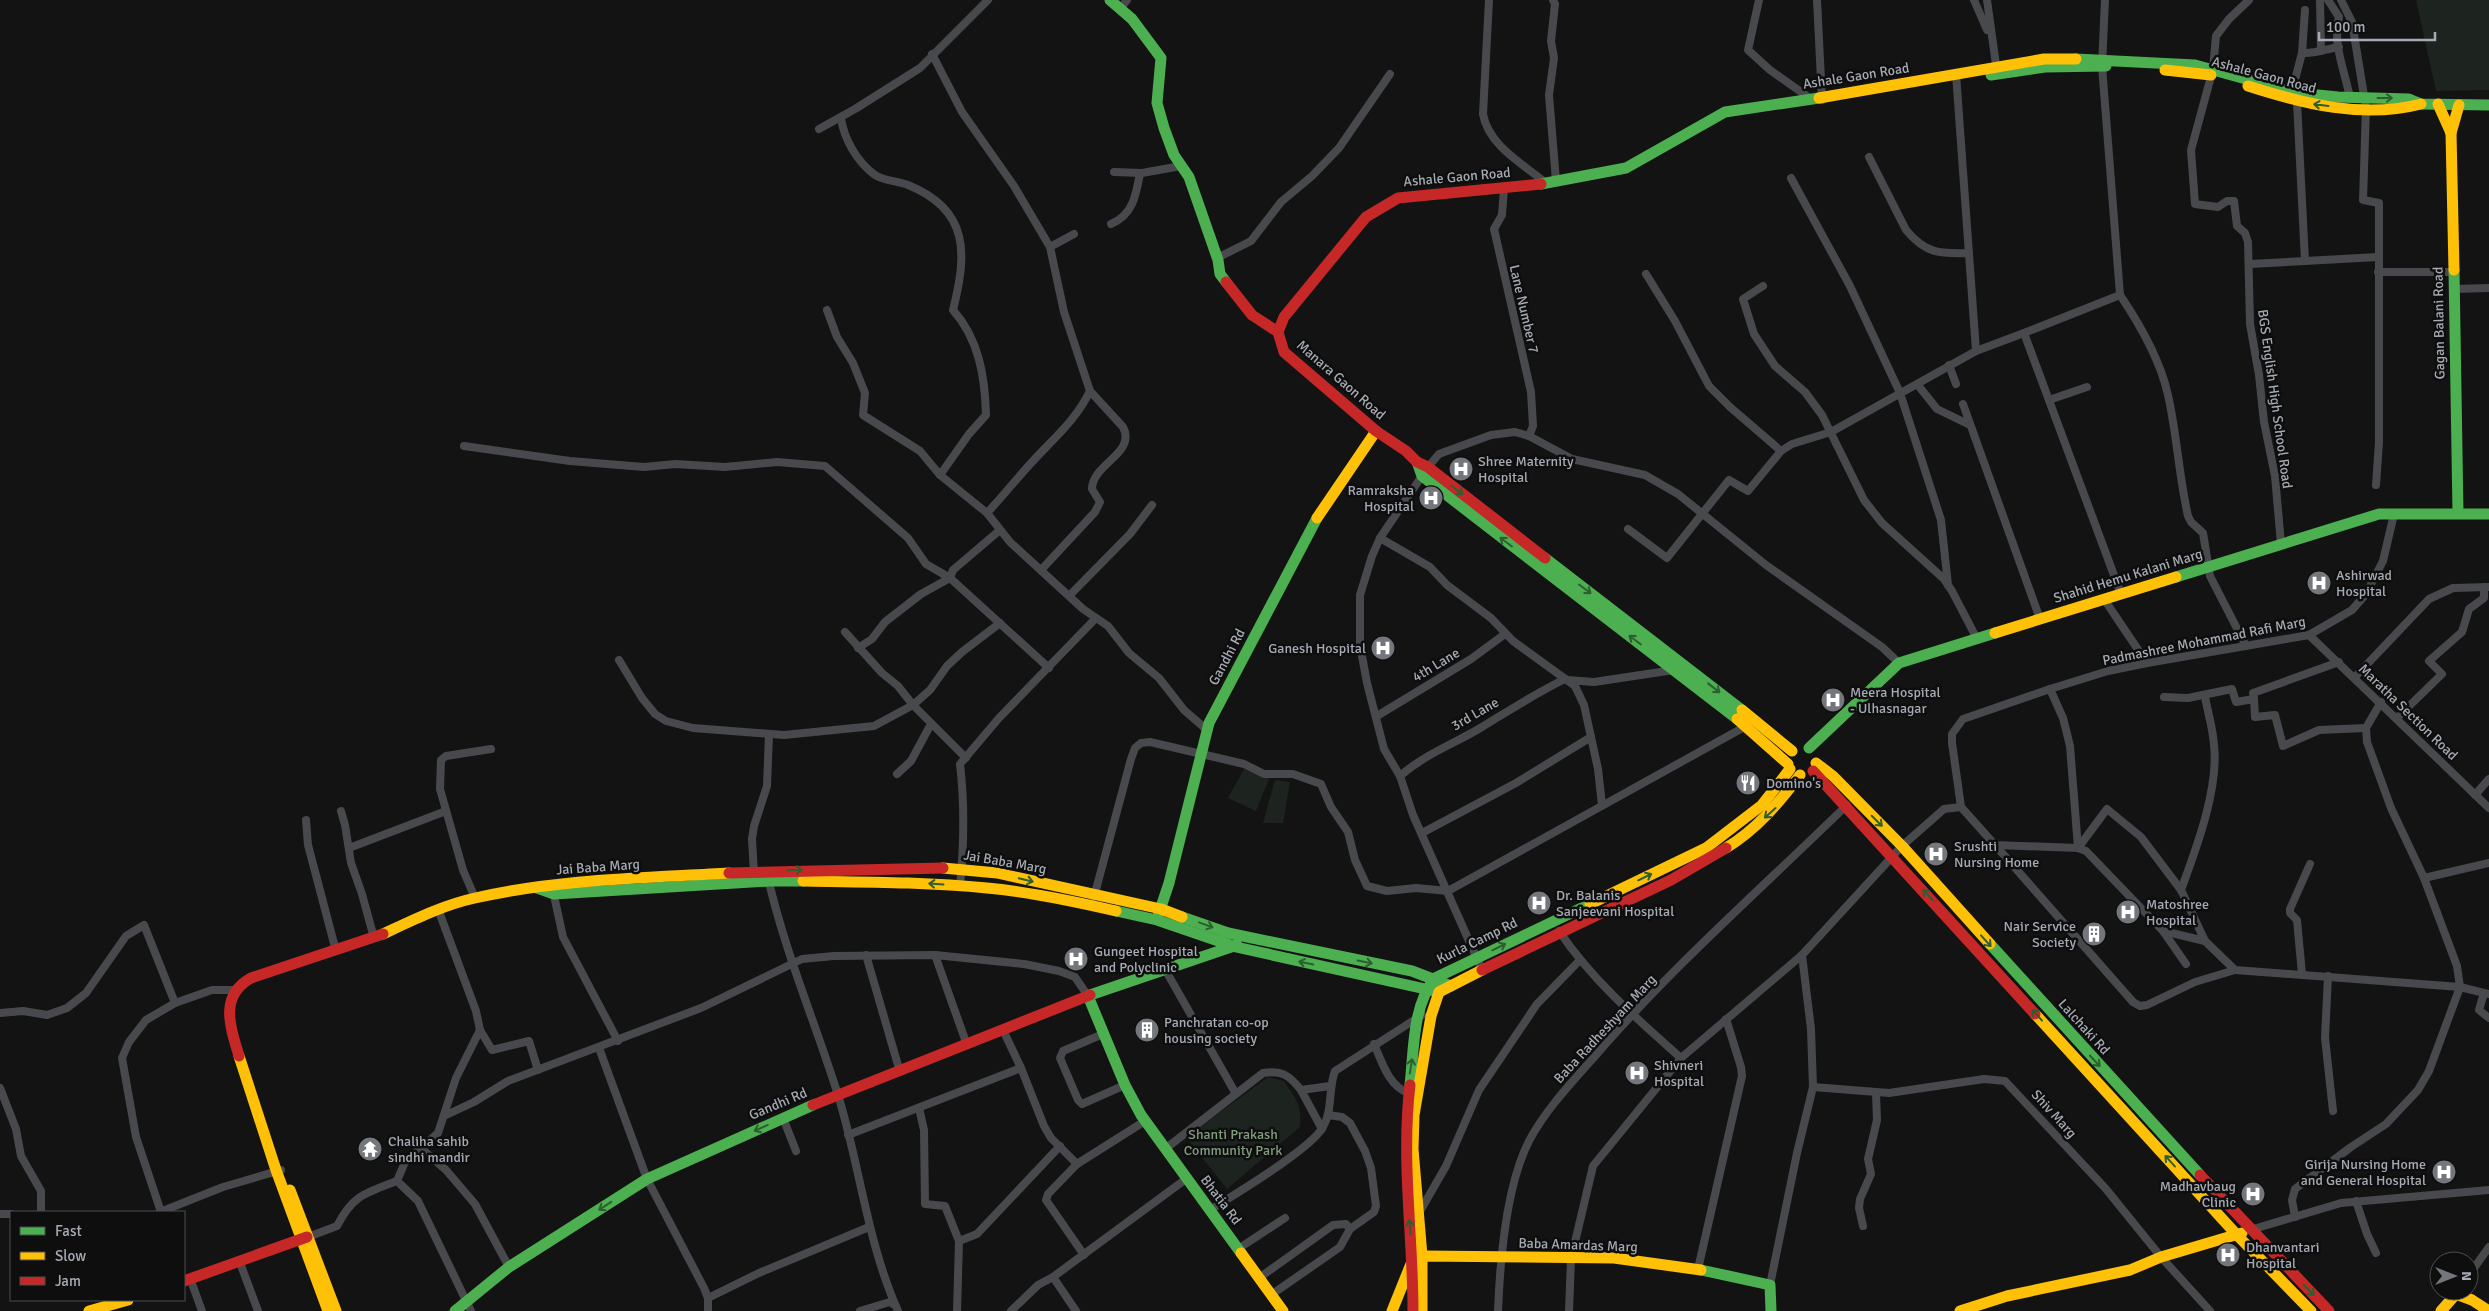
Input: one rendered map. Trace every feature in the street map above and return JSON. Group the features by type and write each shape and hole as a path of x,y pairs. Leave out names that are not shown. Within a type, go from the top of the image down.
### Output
{"street":[{"path":"819,129 841,118 920,68 988,0"},
{"path":"1110,0 1124,5 1147,42 1161,58 1157,103 1174,155 1189,176 1217,258 1220,274 1252,315 1278,332"},
{"path":"1489,0 1483,114 1485,127 1492,138 1551,182"},
{"path":"1551,182 1548,95 1554,58 1551,41 1555,4 1553,0"},
{"path":"1759,0 1748,50 1770,70 1817,100"},
{"path":"1817,0 1817,100"},
{"path":"1974,0 1992,42"},
{"path":"1987,0 1997,71"},
{"path":"2105,0 2102,62 2120,295 2147,339 2161,372 2168,394 2188,516 2191,522 2203,533 2207,567 2246,646"},
{"path":"2212,72 2216,36 2229,19 2249,0"},
{"path":"2320,0 2321,51"},
{"path":"2328,0 2339,16 2336,26 2340,65 2350,98"},
{"path":"2340,0 2352,22 2365,103 2363,200 2378,203 2379,442 2376,485"},
{"path":"2305,261 2295,96 2306,10"},
{"path":"2302,53 2316,54 2339,47"},
{"path":"932,54 962,112 1014,186 1050,247 1064,312 1090,391 1123,427 1126,434 1123,447 1094,477 1092,489 1100,502 1095,512 1042,570"},
{"name":"Ashale Gaon Road","path":"1278,332 1284,317 1366,217 1398,198 1551,182 1626,168 1725,112 1741,108 1817,100 2044,63 2102,62 2177,63 2295,96 2365,103 2409,99 2421,104 2489,105"},
{"name":"BGS English High School Road","path":"2212,72 2191,150 2194,198 2195,204 2218,207 2226,201 2234,201 2237,226 2245,233 2248,242 2250,324 2259,375 2264,422 2275,476 2281,544"},
{"path":"1217,258 1251,241 1281,202 1312,176 1339,148 1390,74"},
{"path":"1956,78 1976,351"},
{"name":"Ashale Gaon Road","path":"2295,96 2350,98 2365,103"},
{"name":"Gagan Balani Road","path":"2438,104 2451,133"},
{"name":"Gagan Balani Road","path":"2458,513 2451,133 2459,105"},
{"path":"841,118 843,130 860,163 877,177 908,185 934,199 947,211 959,232 963,254 960,285 953,310 962,320 975,342 982,372 986,415 969,434 940,475"},
{"path":"1869,157 1906,230 1913,238 1941,254 1969,252"},
{"path":"1114,172 1140,173 1182,166"},
{"path":"1111,224 1128,212 1136,197 1140,173"},
{"path":"1791,178 1850,286 1900,394 1941,520 1948,586"},
{"name":"Lane Number 7","path":"1504,188 1502,215 1494,229 1531,392 1533,426 1530,436"},
{"path":"1050,247 1074,234"},
{"path":"2250,264 2378,257"},
{"path":"2378,272 2453,272"},
{"path":"1646,274 1675,321 1709,386 1781,452"},
{"path":"1763,286 1743,299 1754,334 1775,366 1812,400 1831,432 1864,500 1882,523 1948,586 1977,638"},
{"path":"2453,289 2489,288"},
{"path":"1628,530 1666,558 1729,480 1745,491 1750,489 1781,452 1792,444 1831,432 1976,351 2120,295"},
{"path":"827,310 837,337 853,363 865,394 864,415 920,451 940,475 987,513 1010,542 1068,596 1108,626 1128,653 1159,678 1184,710 1207,730"},
{"name":"Manara Gaon Road","path":"1278,332 1284,352 1376,431 1406,452 1422,468 1493,526"},
{"path":"2024,333 2121,594"},
{"path":"1949,365 1956,384"},
{"path":"1917,384 1937,409 1970,424"},
{"path":"2049,400 2087,386"},
{"path":"987,513 1046,447 1068,426 1082,407 1090,391"},
{"path":"1963,404 2040,619"},
{"name":"Gandhi Rd","path":"1159,914 1209,723 1316,520 1376,431"},
{"path":"1482,970 1422,833 1400,776 1384,749 1360,645 1360,595 1380,538 1422,468 1439,454 1491,435 1515,432 1530,436 1572,459 1645,475 1678,494 1766,565 1882,647 1898,663"},
{"path":"464,446 570,461 644,467 676,464 725,466 777,462 825,466 908,538 926,564 950,578 1049,668"},
{"path":"1068,596 1130,534 1152,505"},
{"name":"Shahid Hemu Kalani Marg","path":"1809,748 1898,663 2379,514 2489,514"},
{"name":"Padmashree Mohammad Rafi Marg","path":"1961,807 1952,734 1963,720 2050,689 2108,671 2310,635 2352,610 2366,594 2382,561 2394,514"},
{"path":"1493,526 1685,665 1756,720 1792,751 1793,769"},
{"path":"1493,526 1746,726 1793,769 1806,775 1815,767 1815,754 1809,748 1800,747 1792,751"},
{"path":"858,648 872,639 885,622 921,594 950,578 953,570 1000,530"},
{"path":"1380,538 1430,567 1447,585 1491,618 1506,634 1575,686 1584,705 1602,805"},
{"path":"2355,677 2429,599 2453,588 2487,587 2487,599 2469,609 2462,632 2429,661 2442,674 2397,718"},
{"path":"2104,599 2147,663"},
{"path":"960,886 965,802 960,764 999,718 1049,668 1081,631 1096,618"},
{"path":"619,660 642,698 655,714 666,721 693,728 784,735 874,726 913,705 930,690 947,666 1000,623"},
{"path":"845,632 882,673 898,686 913,705 966,758"},
{"name":"4th Lane","path":"1377,716 1506,634"},
{"name":"Maratha Section Road","path":"2310,635 2489,808"},
{"path":"2339,662 2253,693 2255,717 2275,715 2283,746 2318,730 2366,728"},
{"path":"1565,679 1594,682 1674,670 1685,665"},
{"name":"3rd Lane","path":"1400,776 1416,762 1482,727 1537,693 1565,679"},
{"path":"2050,689 2063,718 2070,746 2078,848"},
{"path":"2164,697 2188,698 2205,696 2232,689 2236,702 2254,699"},
{"path":"2182,890 2198,844 2211,790 2215,747 2205,696"},
{"path":"2295,1217 2292,1200 2295,1189 2351,1146 2386,1124 2418,1090 2429,1071 2460,987 2457,966 2424,878 2391,808 2367,742 2366,728 2381,702"},
{"path":"1093,900 1135,748 1141,743 1150,742 1202,753 1244,764 1264,774 1293,774 1321,784 1331,808 1348,832 1355,860 1367,886 1387,891 1416,888 1448,891 1756,720"},
{"path":"897,774 911,761 931,724"},
{"path":"753,877 752,839 768,786 769,734"},
{"path":"1422,833 1516,783 1591,738"},
{"path":"475,898 463,870 440,790 440,760 446,756 491,749"},
{"name":"Lalchaki Rd","path":"1815,767 1854,798 1902,846 2009,966 2062,1033 2236,1234 2311,1311"},
{"name":"Lalchaki Rd","path":"1815,767 1845,807 1999,973 2062,1033 2330,1311"},
{"name":"Kurla Camp Rd","path":"1422,1311 1418,1257 1405,1152 1404,1125 1408,1093 1425,1015 1439,992 1559,931 1683,873 1719,852 1771,813 1787,796 1793,769"},
{"name":"Kurla Camp Rd","path":"1413,1311 1418,1257 1418,1215 1412,1149 1426,989 1435,978 1706,848 1762,805 1793,769"},
{"path":"2475,795 2489,779"},
{"name":"Baba Radheshyam Marg","path":"1498,1311 1500,1258 1514,1184 1529,1142 1557,1100 1631,1014 1854,798"},
{"path":"1569,1311 1571,1259 1594,1166 1680,1058 1802,955 1902,846 1944,809 1961,807 2133,1002 2140,1006 2147,1005 2195,982 2235,970 2460,987 2486,994 2479,1010 2489,1018"},
{"path":"2078,848 2107,809 2141,837 2182,890 2205,941 2235,970"},
{"path":"341,811 351,863 374,938"},
{"path":"349,848 446,811"},
{"path":"306,820 308,845 336,951"},
{"path":"1995,845 2078,848 2086,851 2163,931 2186,964"},
{"path":"2424,878 2489,863"},
{"path":"2302,974 2298,920 2290,913 2290,910 2310,864"},
{"name":"Jai Baba Marg","path":"236,989 251,978 374,938 438,909 475,898 537,888 553,889 768,876 962,868 1159,914 1238,942"},
{"path":"768,876 792,962 838,1096 869,1227 898,1311"},
{"name":"Jai Baba Marg","path":"768,876 960,886 1058,898 1093,900"},
{"path":"553,889 563,936 618,1041"},
{"path":"438,909 476,1011 480,1030 492,1050 529,1040 538,1070"},
{"path":"0,1013 23,1011 47,1015 67,1008 86,993 126,936 144,924 175,1004"},
{"path":"1559,931 1580,960 1631,1014 1680,1058"},
{"path":"2163,931 2205,941"},
{"path":"1238,942 1412,972 1435,978 1451,986"},
{"path":"1238,942 1439,992"},
{"name":"Gandhi Rd","path":"455,1311 470,1306 509,1267 647,1179 783,1118 1088,996 1140,978 1166,972 1238,942"},
{"path":"866,955 900,1072"},
{"path":"444,1116 474,1102 508,1081 618,1041 701,1008 792,962 834,956 866,955 935,956 1024,964 1075,977 1088,996"},
{"path":"1771,1311 1770,1285 1797,1153 1813,1087 1811,1029 1802,955"},
{"path":"935,956 967,1045"},
{"path":"1418,1215 1446,1166 1479,1090 1537,1004 1580,960"},
{"path":"1999,973 2009,966"},
{"path":"1166,972 1236,1094"},
{"path":"2328,976 2325,1038 2333,1111"},
{"path":"160,1211 136,1137 122,1058 129,1042 146,1020 175,1004 212,990 236,989 236,1014 246,1057 278,1170 304,1238 328,1311"},
{"name":"Bhatia Rd","path":"1088,996 1125,1085 1145,1121 1283,1311"},
{"path":"1210,1210 1307,1145 1322,1129 1328,1115 1330,1086 1335,1071 1374,1044 1425,1015"},
{"path":"1698,1268 1742,1076 1726,1019"},
{"path":"202,1311 186,1277 337,1226 347,1207 363,1194 397,1180 404,1162 422,1149 438,1133 456,1078 480,1030"},
{"path":"1003,1030 1021,1068 1044,1126 1077,1164"},
{"path":"1103,1034 1063,1051 1060,1058 1078,1100 1082,1104 1125,1085"},
{"path":"1374,1044 1391,1080 1400,1090 1408,1093"},
{"path":"599,1048 647,1179 708,1298 708,1311"},
{"path":"848,1135 1021,1068"},
{"path":"1165,1149 1263,1073 1276,1071 1288,1074 1301,1090 1322,1129"},
{"name":"Shiv Marg","path":"1813,1087 1876,1093 1984,1079 2005,1081 2106,1189 2161,1257 2210,1311"},
{"path":"1301,1090 1330,1086"},
{"path":"0,1088 16,1129 21,1156 41,1191 41,1211"},
{"path":"1863,1226 1859,1208 1860,1199 1871,1174 1868,1159 1877,1120 1876,1093"},
{"path":"919,1108 924,1130 924,1204 945,1206 959,1241 957,1311"},
{"path":"1271,1295 1340,1248 1350,1229 1374,1212 1376,1206 1371,1168 1350,1123 1342,1118 1328,1115"},
{"path":"783,1118 796,1151"},
{"path":"1084,1255 1046,1200 1048,1194 1077,1164 1145,1121"},
{"path":"959,1241 969,1239 983,1228 1060,1146"},
{"path":"422,1149 446,1170 475,1204 509,1267"},
{"path":"163,1211 224,1187 278,1170"},
{"path":"1010,1311 1038,1285 1084,1255 1186,1178"},
{"path":"397,1180 418,1202 470,1306"},
{"path":"1960,1311 2007,1296 2130,1270 2161,1257 2341,1203 2489,1190"},
{"path":"2356,1202 2376,1253"},
{"path":"1238,1249 1285,1218"},
{"path":"1259,1278 1334,1225 1346,1224 1350,1229"},
{"path":"708,1298 759,1273 869,1227"},
{"path":"304,1238 336,1311"},
{"path":"2479,1261 2489,1247"},
{"path":"1392,1311 1418,1257"},
{"name":"Baba Amardas Marg","path":"1418,1257 1614,1258 1698,1268 1770,1285"},
{"path":"239,1260 258,1311"},
{"path":"1053,1277 1076,1311"},
{"path":"89,1311 124,1301"},
{"path":"860,1311 893,1301"},
{"path":"892,1311 893,1301"},
{"path":"2441,1311 2450,1301"},
{"path":"2474,1301 2489,1311"}],"green space":[{"path":"2416,0 2489,0 2489,90 2436,91"},
{"path":"1244,769 1269,779 1256,811 1228,798"},
{"path":"1275,780 1290,782 1283,823 1263,823"},
{"name":"Shanti Prakash Community Park","path":"1268,1077 1284,1081 1292,1093 1299,1107 1300,1127 1227,1189 1186,1137"}],"traffic: fast":[{"path":"1110,0 1132,19 1161,58 1157,103 1164,128 1174,155 1189,177 1218,260 1220,274 1226,282"},
{"path":"2076,59 2195,65 2297,93 2338,97 2409,99 2421,104 2489,105"},
{"path":"1991,75 2045,67 2106,66"},
{"path":"1541,184 1626,168 1725,112 1819,98"},
{"path":"2454,270 2458,513"},
{"path":"1417,462 1422,476 1737,719"},
{"path":"2176,577 2379,514 2489,514"},
{"path":"1158,916 1169,883 1209,723 1317,518"},
{"path":"1545,558 1742,710"},
{"path":"1809,748 1899,663 1995,633"},
{"path":"537,888 554,894 769,881 803,881"},
{"path":"1410,1085 1418,1015 1427,989 1435,978 1590,904"},
{"path":"1116,911 1157,920 1236,947 1439,992"},
{"path":"1182,917 1228,933 1412,971 1451,986"},
{"path":"1990,944 2200,1175"},
{"path":"1090,995 1237,945"},
{"path":"1088,996 1125,1085 1141,1115 1241,1253"},
{"path":"455,1311 509,1267 647,1179 813,1105"},
{"path":"1701,1270 1770,1285 1771,1311"}],"traffic: slow":[{"path":"1819,98 2044,59 2076,59"},
{"path":"2165,70 2211,75"},
{"path":"2248,86 2312,104 2356,110 2399,108 2421,104"},
{"path":"2438,104 2451,133"},
{"path":"2454,270 2451,133 2459,105"},
{"path":"1317,518 1376,431"},
{"path":"1995,633 2176,577"},
{"path":"1742,710 1792,751"},
{"path":"1737,719 1788,764"},
{"path":"1816,763 1833,776 1902,846 1990,944"},
{"path":"1590,904 1706,848 1762,805 1790,769"},
{"path":"1726,848 1747,833 1766,815 1800,775"},
{"path":"943,868 997,873 1161,909 1182,917"},
{"path":"383,934 428,913 451,905 506,892 601,880 729,873"},
{"path":"803,881 918,883 987,888 1052,897 1116,911"},
{"path":"1422,1311 1422,1256 1413,1149 1414,1115 1431,1016 1439,992 1482,970"},
{"path":"2035,1014 2236,1234 2311,1311"},
{"path":"239,1056 276,1170 328,1311"},
{"path":"290,1190 336,1311"},
{"path":"1960,1311 2007,1296 2130,1270 2161,1257 2242,1233"},
{"path":"1241,1253 1283,1311"},
{"path":"1392,1311 1413,1259 1422,1256 1614,1258 1701,1270"},
{"path":"2441,1311 2456,1294 2472,1300 2489,1311"},
{"path":"89,1311 124,1301"}],"traffic: jam":[{"path":"1278,332 1284,317 1366,217 1398,198 1541,184"},
{"path":"1226,282 1252,315 1278,332 1284,352 1376,431 1406,451 1417,462 1428,467 1545,558"},
{"path":"1813,771 2035,1014"},
{"path":"1482,970 1671,880 1726,848"},
{"path":"729,873 943,868"},
{"path":"239,1056 230,1023 230,1012 234,994 241,985 251,978 383,934"},
{"path":"813,1105 1090,995"},
{"path":"1410,1085 1407,1170 1413,1311"},
{"path":"2200,1175 2329,1311"},
{"path":"185,1281 307,1237"}],"place":[{"name":"Shree Maternity Hospital","path":"1461,469"},
{"name":"Ramraksha Hospital","path":"1431,498"},
{"name":"Ashirwad Hospital","path":"2319,583"},
{"name":"Ganesh Hospital","path":"1383,648"},
{"name":"Meera Hospital - Ulhasnagar","path":"1833,700"},
{"name":"Domino's","path":"1748,783"},
{"name":"Srushti Nursing Home","path":"1936,854"},
{"name":"Dr. Balanis Sanjeevani Hospital","path":"1539,903"},
{"name":"Matoshree Hospital","path":"2128,912"},
{"name":"Nair Service Society","path":"2094,934"},
{"name":"Gungeet Hospital and Polyclinic","path":"1076,959"},
{"name":"Panchratan co-op housing society","path":"1147,1030"},
{"name":"Shivneri Hospital","path":"1637,1073"},
{"name":"Chaliha sahib sindhi mandir","path":"370,1149"},
{"name":"Girija Nursing Home and General Hospital","path":"2444,1172"},
{"name":"Madhavbaug Clinic","path":"2253,1194"},
{"name":"Dhanvantari Hospital","path":"2228,1255"}]}
